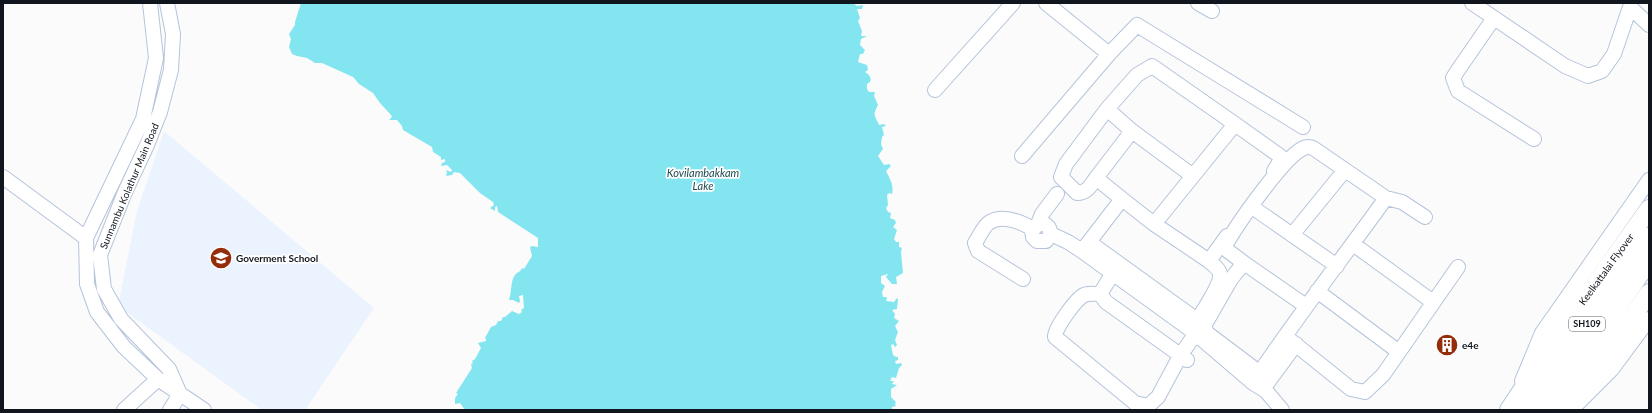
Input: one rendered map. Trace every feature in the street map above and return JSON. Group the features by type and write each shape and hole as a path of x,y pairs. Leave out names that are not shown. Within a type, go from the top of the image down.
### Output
{"main road":[{"name":"Keelkattalai Flyover","path":"1515,409 1557,338 1649,209"},
{"name":"SH109","path":"1515,409 1649,237"},
{"name":"SH109","path":"1545,410 1649,261"},
{"path":"1566,410 1649,293"}],"street":[{"path":"148,4 166,3"},
{"name":"Sunnambu Kolathur Main Road","path":"166,3 173,34 171,70 160,112 147,145 125,192 100,255 104,289 107,295 121,318 168,369 180,394"},
{"path":"935,90 1013,3"},
{"path":"1046,3 1109,54"},
{"path":"1198,3 1212,11"},
{"path":"1472,3 1564,66 1588,76 1602,71 1614,54 1630,7 1649,25"},
{"name":"Sunnambu Kolathur Main Road","path":"148,4 156,58 143,119 86,238 87,284 97,312 124,347 158,379 180,394"},
{"path":"1494,18 1453,78 1458,91 1534,139"},
{"path":"1022,156 1109,54 1137,25 1303,127"},
{"path":"1132,131 1087,190 1082,193 1077,193 1060,177 1066,164 1107,109 1137,75 1152,66 1282,158 1280,164 1209,261"},
{"path":"1107,109 1132,131 1193,176"},
{"path":"1154,224 1235,124"},
{"path":"1306,306 1244,263 1228,251 1225,246 1283,165 1302,148 1313,148 1386,198 1402,202 1425,217"},
{"path":"1292,235 1345,170"},
{"path":"3,177 86,238"},
{"path":"1096,178 1154,224 1209,261 1218,269 1220,276 1218,286 1195,328 1184,358 1158,397 1148,406 1135,403 1055,337 1054,333 1061,322 1082,296 1087,294 1100,294"},
{"path":"1515,409 1542,333 1649,180"},
{"path":"1057,194 1035,226 1033,237 1040,242 1046,241 1051,234 1068,242 1086,246 1195,328 1259,382"},
{"path":"1259,382 1285,336 1386,198"},
{"path":"1086,246 1122,199"},
{"path":"1252,207 1337,266"},
{"path":"1023,279 978,251 975,243 989,222 999,219 1014,220 1035,226"},
{"path":"1353,244 1433,302"},
{"path":"1086,246 1113,273 1195,328"},
{"path":"1244,263 1231,279 1204,326 1207,332 1259,382 1282,410"},
{"path":"1285,336 1351,389 1365,392 1383,375 1458,267"},
{"path":"1100,294 1113,273"},
{"path":"1317,292 1399,352"},
{"path":"1100,294 1106,302 1184,358"},
{"path":"1571,410 1612,369 1647,327"},
{"path":"1259,382 1296,344"},
{"path":"124,410 158,379"},
{"path":"170,410 180,394 204,410"}],"shaded area":[{"name":"Goverment School","path":"164,131 374,308 305,410 262,410 118,306 137,211"}],"water":[{"name":"Kovilambakkam Lake","path":"301,3 853,3 857,6 863,5 862,9 857,9 860,18 858,21 862,31 861,36 867,36 861,39 860,45 865,50 863,54 860,54 858,62 867,65 868,70 865,72 871,79 867,84 867,89 869,92 875,92 874,96 878,105 875,115 879,125 884,124 886,126 882,127 884,135 882,137 881,144 883,149 878,156 884,165 889,164 891,166 886,171 891,182 892,194 889,193 887,195 888,205 886,208 888,212 891,213 890,218 895,220 896,223 893,227 897,230 894,239 896,242 899,242 899,247 902,248 903,273 896,277 897,284 892,284 886,277 888,274 881,276 881,283 885,286 882,292 883,297 887,297 886,301 894,302 897,298 898,299 897,309 892,310 895,314 894,318 899,321 895,326 898,332 895,340 897,345 895,347 893,344 891,345 893,355 898,357 898,360 895,361 896,364 901,363 902,365 899,368 896,378 892,377 890,381 894,381 892,384 897,385 891,389 891,397 896,402 896,406 892,407 892,410 465,410 460,403 455,404 455,398 458,394 456,393 472,368 472,361 475,359 481,348 478,343 486,341 485,338 491,327 496,325 498,321 501,321 503,317 512,311 519,314 524,308 523,295 519,296 519,303 509,300 513,278 522,268 524,269 532,256 530,247 538,247 538,238 498,212 497,206 495,207 495,211 490,208 494,205 493,202 480,193 460,173 454,172 452,175 446,176 446,170 451,172 452,170 447,165 441,166 442,163 445,162 445,159 441,160 441,157 433,152 432,147 403,130 402,126 397,120 389,120 392,117 391,115 373,93 359,84 353,77 322,63 315,63 307,58 292,54 289,47 291,39 289,34 295,25"}],"place":[{"name":"Goverment School","path":"221,258"},
{"name":"e4e","path":"1447,345"}]}
